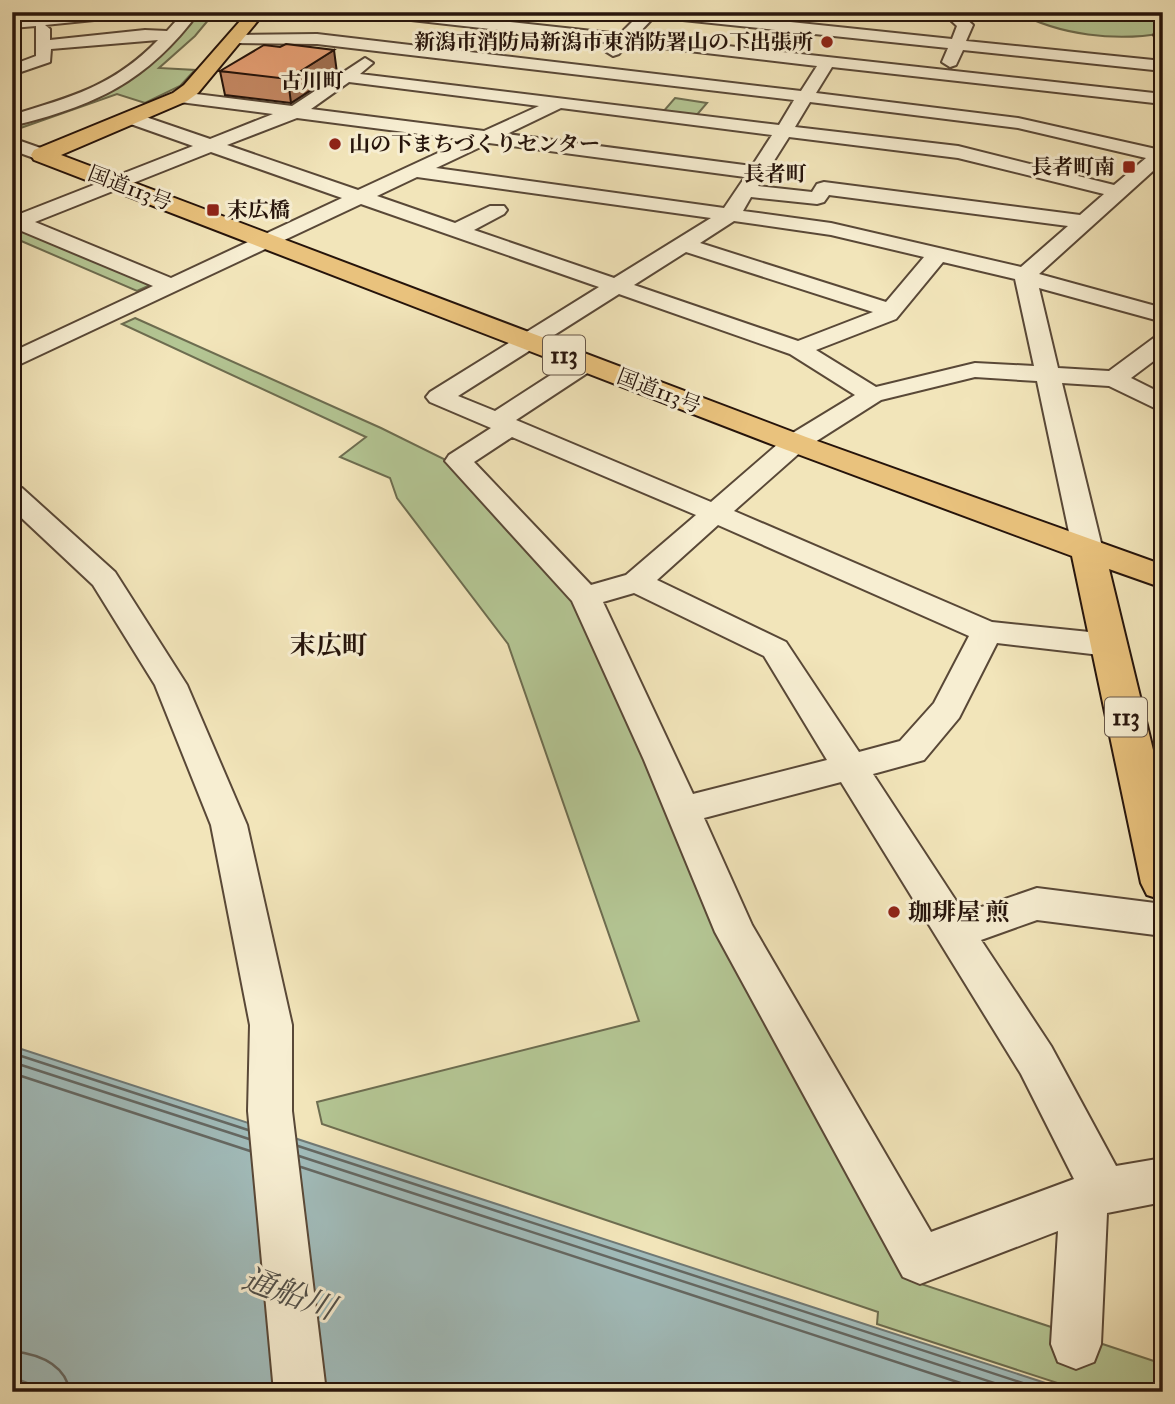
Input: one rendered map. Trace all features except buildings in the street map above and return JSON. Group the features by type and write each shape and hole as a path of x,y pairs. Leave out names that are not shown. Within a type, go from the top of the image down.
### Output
{"highway":[{"name":"国道113号","path":"42,155 180,97 191,89 257,12"},
{"name":"国道113号","path":"42,155 795,443 1088,551"},
{"name":"113","path":"1088,551 1163,577"},
{"name":"113","path":"1088,551 1110,645 1154,799 1163,883"}],"street":[{"path":"12,121 78,99 122,80 172,36 192,12"},
{"path":"376,12 431,15 1163,99"},
{"path":"12,361 559,103 649,12 753,17 839,32 1163,66"},
{"path":"944,74 965,24 949,12"},
{"path":"12,24 43,17 124,13"},
{"path":"839,32 850,14"},
{"path":"173,286 17,222 295,112 431,15"},
{"path":"43,17 48,54"},
{"path":"1018,50 1024,34"},
{"path":"12,69 48,54 145,35 172,36"},
{"path":"235,38 317,39 1018,123 1161,154"},
{"path":"1076,57 1081,43 1163,51"},
{"path":"828,61 730,215 439,397 987,632 1110,645"},
{"path":"118,62 144,63"},
{"path":"346,76 559,103 778,140 901,146 958,152 1111,198"},
{"path":"52,90 78,99"},
{"path":"180,97 488,136 753,182 817,198 824,188 894,197 890,210 1013,226 1015,213 1084,222"},
{"path":"131,118 798,349 872,395"},
{"path":"778,140 799,153"},
{"path":"12,143 42,155"},
{"path":"894,165 901,146"},
{"path":"1026,276 1161,154"},
{"path":"1111,168 1138,174"},
{"path":"415,171 831,229 1026,276 1163,314"},
{"path":"972,175 1025,181 1111,198"},
{"path":"456,232 497,210"},
{"path":"683,244 890,310"},
{"path":"798,349 888,313 937,255"},
{"path":"1026,276 1088,551"},
{"path":"1114,379 1163,342"},
{"path":"586,363 458,461 585,597 735,932 920,1261 1094,1194 1163,1180"},
{"path":"585,597 637,582 795,443 872,395 975,370 1114,379 1163,404"},
{"path":"12,494 104,579 172,685 229,825 271,1025 270,1111 300,1392"},
{"path":"637,582 775,649 1036,1060 1094,1194 1076,1344"},
{"path":"682,810 853,769 912,751 947,710 987,632"},
{"path":"956,932 1037,904 1163,920"}],"green space":[{"path":"192,12 215,12 195,36 159,68 195,70 180,86 145,103 117,94 12,131 12,121 102,90"},
{"path":"1017,12 1163,12 1163,33 1126,37 1088,34 1051,26"},
{"path":"675,98 707,103 695,117 662,113"},
{"path":"12,221 157,282 137,291 12,237"},
{"path":"135,318 381,428 456,465 582,604 921,1284 1163,1364 1163,1392 1082,1391 877,1324 878,1312 322,1124 317,1102 639,1021 508,644 397,498 390,478 340,457 366,437 122,324"}],"water":[{"name":"通船川","path":"12,1046 1073,1392 51,1392 12,1377"}],"place":[{"name":"新潟市消防局新潟市東消防署山の下出張所","path":"827,42"},
{"name":"山の下まちづくりセンター","path":"335,144"},
{"name":"長者町南","path":"1129,167"},
{"name":"末広橋","path":"213,210"},
{"name":"珈琲屋 煎","path":"894,912"}],"district":[{"name":"古川町","path":"312,81"},
{"name":"長者町","path":"775,174"},
{"name":"末広町","path":"329,645"}]}
